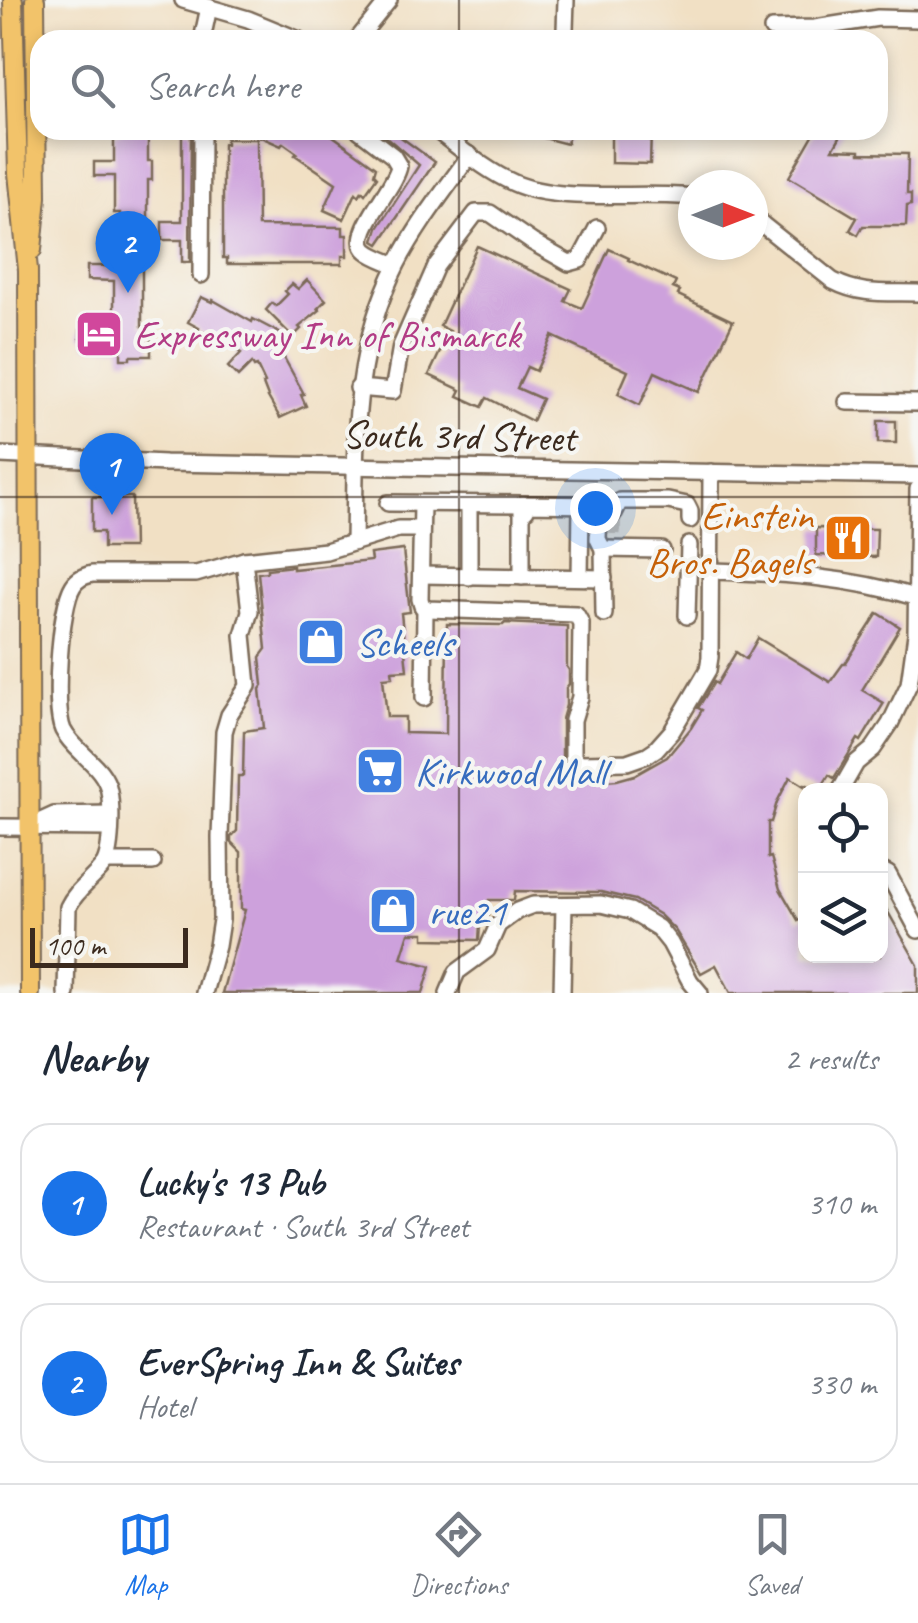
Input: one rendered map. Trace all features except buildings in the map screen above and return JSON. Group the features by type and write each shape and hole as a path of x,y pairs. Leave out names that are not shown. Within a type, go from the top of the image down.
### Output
{"main road":[{"path":"13,0 18,173 28,270 30,993"},
{"path":"35,0 35,30"},
{"path":"28,270 37,209 36,140"}],"street":[{"path":"365,30 390,0"},
{"path":"564,30 566,0"},
{"path":"201,30 197,2 275,30"},
{"path":"772,29 815,28 878,18 918,18"},
{"path":"201,275 202,140"},
{"path":"372,140 393,156 399,166 397,178 364,228 361,242 368,252 396,264"},
{"path":"450,140 506,179 538,190 678,197"},
{"path":"354,542 358,388 374,320 396,264 470,155"},
{"path":"358,388 394,392 401,346 436,266 476,213 490,213 569,264 580,260 597,228"},
{"path":"768,230 833,281 848,288 866,293 918,292"},
{"path":"847,402 918,403"},
{"name":"South 3rd Street","path":"0,455 165,463 918,476"},
{"path":"424,608 576,614 581,623 580,701 573,720 573,758 581,763 627,762 647,756 665,741 708,670 712,472"},
{"path":"844,783 856,763 876,745 906,694 914,653 918,489"},
{"path":"614,513 620,501 687,505 690,515 695,516 695,550 688,563"},
{"path":"388,503 599,506 598,539 662,550"},
{"path":"422,504 424,698"},
{"path":"469,504 469,576"},
{"path":"522,504 522,572"},
{"path":"580,577 581,505"},
{"path":"66,993 68,907 73,896 106,862 109,852 106,782 66,735 60,717 62,638 72,587 92,574 196,574 244,560 326,552 398,528 421,529"},
{"path":"604,614 604,578 610,544"},
{"path":"687,616 689,545"},
{"path":"204,993 221,920 224,732 248,686 243,634 250,611 244,560"},
{"path":"712,571 841,580 917,597"},
{"path":"421,575 522,572 604,578"},
{"path":"0,827 55,828 109,821"},
{"path":"106,862 152,862"},
{"path":"886,873 918,930"},
{"path":"448,993 457,972 487,950 502,921 528,906 564,905 611,905 648,921 665,936 700,993"},
{"path":"562,993 564,905"}],"tunnel":[{"path":"613,534 614,513"}],"place":[{"name":"EverSpring Inn & Suites","path":"128,293"},
{"name":"Expressway Inn of Bismarck","path":"99,334"},
{"name":"Lucky's 13 Pub","path":"112,515"},
{"name":"Einstein Bros. Bagels","path":"848,538"},
{"name":"Scheels","path":"321,642"},
{"name":"Kirkwood Mall","path":"380,771"},
{"name":"rue21","path":"393,911"}]}
